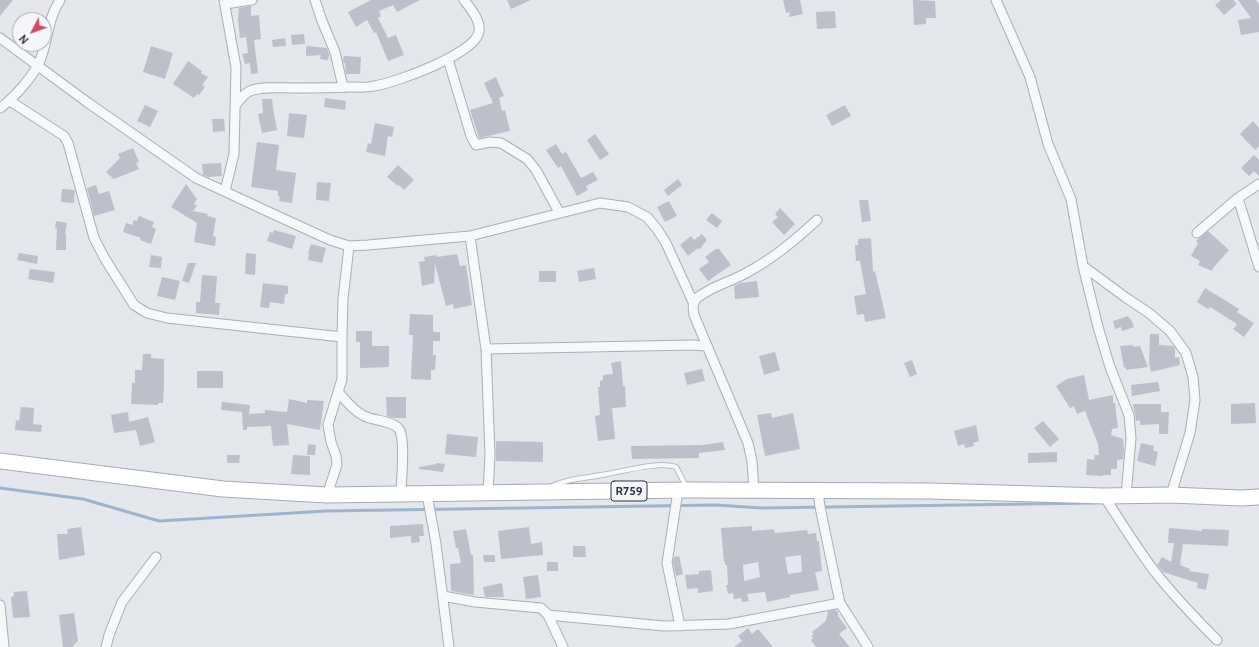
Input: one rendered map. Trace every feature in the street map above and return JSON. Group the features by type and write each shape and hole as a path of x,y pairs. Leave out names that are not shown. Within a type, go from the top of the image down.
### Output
{"main road":[{"name":"R759","path":"0,461 223,489 327,495 683,491 930,491 1104,496 1171,495 1241,498 1259,497"}],"street":[{"path":"0,108 10,101 38,66 52,15 60,0"},
{"path":"225,192 234,154 236,67 224,2 252,0"},
{"path":"315,0 335,52 343,87"},
{"path":"235,106 249,91 269,88 374,86 406,78 448,59 476,40 479,33 479,24 464,0"},
{"path":"996,0 1030,77 1048,144 1071,199 1083,266 1098,327 1110,367 1129,415 1131,438 1126,496"},
{"path":"0,38 100,112 196,178 330,240 349,246 470,236 559,212 600,203 628,207 647,218 657,229 666,243 693,302 692,307 694,315 748,443 752,460 754,491"},
{"path":"448,59 476,145 490,142 501,143 527,159 536,170 559,212"},
{"path":"10,101 64,136 68,143 94,238 134,305 147,313 167,318 342,337"},
{"path":"1197,233 1238,198 1259,184"},
{"path":"1238,198 1259,267"},
{"path":"693,302 704,293 746,274 783,250 817,220"},
{"path":"470,236 486,349 490,454 488,493"},
{"path":"327,495 337,465 328,425 339,394 342,379 343,299 349,246"},
{"path":"1083,266 1149,313 1170,331 1186,353 1193,377 1195,400 1190,434 1171,495"},
{"path":"692,345 702,333"},
{"path":"486,349 692,345 707,346"},
{"path":"339,394 355,410 365,416 389,423 398,428 402,435 403,449 401,494"},
{"path":"680,626 667,563 683,491"},
{"path":"818,491 840,603 868,647"},
{"path":"426,494 436,544 449,647"},
{"path":"1104,496 1124,528 1155,571 1186,608 1217,640"},
{"path":"106,647 122,602 156,557"},
{"path":"443,596 475,602 541,608 548,615 562,647"},
{"path":"548,615 664,626 729,624 840,603"},
{"path":"0,605 4,647"}],"lane":[{"path":"538,493 560,482 638,468 671,465 676,467 682,476 683,491"}],"building":[{"path":"0,0 13,0 0,16"},
{"path":"371,0 420,0 397,12 393,5 379,11 381,16 378,18 388,38 396,35 404,55 388,61 376,32 374,33 367,20 356,27 348,12"},
{"path":"507,0 531,0 511,9"},
{"path":"783,0 800,0 803,14 789,17 790,12 786,13"},
{"path":"913,0 935,1 936,18 926,18 926,24 914,25"},
{"path":"1221,0 1233,0 1237,4 1224,15 1215,5"},
{"path":"1238,0 1256,0 1259,4 1259,32 1241,35 1238,20 1251,18"},
{"path":"251,6 251,16 259,15 261,39 254,40 258,73 251,74 250,63 245,64 242,54 248,53 246,37 240,38 238,20 239,8"},
{"path":"835,11 836,28 817,29 816,12"},
{"path":"304,34 305,44 292,45 291,35"},
{"path":"285,38 286,46 273,47 272,40"},
{"path":"151,46 173,53 165,79 143,72"},
{"path":"306,46 327,48 329,55 328,60 320,59 321,55 306,56"},
{"path":"344,56 361,57 360,74 346,74 345,63 343,61"},
{"path":"188,61 202,71 201,73 208,77 202,85 205,87 199,95 197,94 194,98 173,84"},
{"path":"496,77 504,96 499,98 502,111 505,110 510,131 479,138 470,110 493,103 484,83"},
{"path":"325,98 346,101 345,110 324,107"},
{"path":"262,99 272,99 277,130 262,133 258,114 263,113"},
{"path":"145,105 158,111 150,127 137,121"},
{"path":"845,105 851,116 832,126 826,115"},
{"path":"289,113 307,115 304,138 287,136"},
{"path":"212,119 224,119 225,131 213,132"},
{"path":"1253,121 1259,128 1259,146 1255,150 1240,134"},
{"path":"375,123 394,127 392,137 388,136 385,156 366,152 368,143 371,144"},
{"path":"595,134 609,154 600,160 587,140"},
{"path":"257,142 279,145 276,170 296,173 292,203 279,201 280,197 278,196 278,191 251,187"},
{"path":"556,144 562,154 566,152 581,178 593,172 598,180 586,186 588,190 577,196 561,166 558,168 546,150"},
{"path":"133,148 139,162 136,163 139,169 114,179 106,172 120,158 118,154"},
{"path":"1254,155 1259,160 1259,176 1254,171 1249,176 1241,168"},
{"path":"221,163 222,176 209,177 203,175 202,164"},
{"path":"398,165 414,180 404,190 387,177"},
{"path":"678,179 682,185 668,196 664,190"},
{"path":"317,182 331,183 329,201 316,200"},
{"path":"186,184 197,199 194,204 197,206 193,211 208,214 207,216 216,218 213,236 216,237 215,246 194,242 197,223 171,207"},
{"path":"96,185 99,194 109,191 115,210 94,216 87,188"},
{"path":"62,189 75,190 74,203 61,202"},
{"path":"859,200 868,200 871,221 862,222"},
{"path":"669,201 677,216 665,222 657,207"},
{"path":"780,208 795,224 784,235 772,222 778,217 775,214"},
{"path":"712,213 722,221 717,228 706,220"},
{"path":"139,216 154,222 152,227 156,229 151,244 140,240 141,238 123,232 126,223 132,225 134,220 137,221"},
{"path":"56,221 67,223 65,234 66,250 56,250"},
{"path":"274,230 296,236 292,249 267,241 270,232 273,233"},
{"path":"1208,231 1229,250 1212,271 1198,265 1200,261 1191,256 1198,243 1196,241"},
{"path":"702,234 707,240 699,250 698,248 688,256 680,245 691,236 694,240"},
{"path":"871,238 873,272 875,271 886,318 865,322 864,314 857,315 854,296 866,294 860,261 856,261 855,245 858,245 858,239"},
{"path":"311,244 326,248 322,263 308,260 308,253"},
{"path":"716,249 719,249 731,265 708,281 699,269 709,262 705,257"},
{"path":"19,253 38,256 37,264 17,260"},
{"path":"246,253 256,254 255,275 245,274"},
{"path":"457,254 460,266 466,265 472,305 454,309 453,304 446,306 435,264 434,283 422,286 419,262 425,261 424,257"},
{"path":"151,255 162,257 161,268 149,267"},
{"path":"188,263 196,263 189,283 182,281"},
{"path":"594,268 596,279 579,282 577,271"},
{"path":"30,269 55,272 53,283 28,279"},
{"path":"539,271 556,271 556,282 539,282"},
{"path":"202,275 217,276 215,303 220,303 219,315 196,313 196,302 200,302"},
{"path":"162,277 180,281 175,300 157,296"},
{"path":"757,281 759,297 735,299 734,286 740,283"},
{"path":"263,283 288,286 288,294 285,294 284,304 270,302 269,308 260,307"},
{"path":"1205,288 1239,309 1237,312 1254,323 1244,337 1233,329 1237,324 1210,307 1208,309 1197,302"},
{"path":"410,314 433,315 433,330 434,332 440,332 440,341 433,341 433,355 436,355 435,370 431,370 431,380 411,379 413,335 409,335"},
{"path":"1128,316 1134,327 1122,331 1121,327 1115,329 1113,321"},
{"path":"356,331 372,331 372,346 389,346 389,367 360,368 360,342 356,342"},
{"path":"1150,334 1159,334 1159,345 1174,346 1175,358 1179,357 1180,365 1151,372 1149,363"},
{"path":"1133,345 1133,347 1140,346 1148,367 1126,370 1126,367 1124,368 1120,346"},
{"path":"775,352 780,370 764,375 759,356"},
{"path":"143,354 151,354 151,358 164,359 163,403 158,403 158,405 131,404 132,383 135,383 135,370 142,370"},
{"path":"912,360 917,374 910,377 904,363"},
{"path":"621,361 623,386 625,386 626,407 612,408 615,439 598,441 595,416 600,415 598,387 600,387 600,381 603,380 603,375 613,374 611,363"},
{"path":"702,369 705,381 687,385 684,373"},
{"path":"197,371 223,371 223,388 197,388"},
{"path":"1084,375 1089,400 1113,395 1118,428 1111,429 1111,435 1123,439 1124,452 1123,459 1117,460 1117,469 1111,469 1111,475 1086,475 1087,459 1094,460 1095,455 1099,455 1098,444 1085,411 1077,414 1074,406 1070,408 1056,386 1067,379"},
{"path":"1158,382 1160,391 1132,396 1131,385"},
{"path":"386,397 406,397 406,418 394,418 387,416"},
{"path":"289,399 307,403 307,400 324,401 320,430 287,424 289,445 273,446 271,426 247,427 247,430 243,430 242,412 221,410 222,402 250,405 249,414 265,413 265,410 287,412"},
{"path":"1255,403 1256,423 1231,424 1231,404"},
{"path":"1133,404 1161,404 1161,412 1169,412 1168,434 1159,434 1159,424 1140,425 1140,420 1136,421"},
{"path":"21,407 34,408 33,424 42,425 41,432 15,430 16,420 19,421"},
{"path":"128,412 129,422 148,417 155,442 140,446 136,430 114,433 111,415"},
{"path":"771,413 772,418 793,413 800,449 765,456 757,415"},
{"path":"1043,421 1059,439 1050,447 1034,428"},
{"path":"976,425 979,441 973,443 974,446 965,448 964,444 958,446 954,431"},
{"path":"447,434 478,437 476,457 445,454"},
{"path":"496,441 543,442 543,462 496,461"},
{"path":"723,442 725,450 699,453 699,458 632,459 631,446 703,445"},
{"path":"1141,443 1154,446 1153,450 1158,452 1155,466 1137,461"},
{"path":"308,444 316,445 315,455 307,455"},
{"path":"1057,452 1057,462 1028,463 1028,453"},
{"path":"227,455 240,455 239,463 227,463"},
{"path":"293,455 310,456 310,475 291,474"},
{"path":"436,463 445,464 443,472 419,469 419,467"},
{"path":"423,524 424,536 419,536 420,542 411,543 411,536 390,538 390,526"},
{"path":"752,526 752,531 774,529 775,533 807,530 808,534 816,533 817,541 819,541 822,571 815,572 819,590 790,595 790,597 767,602 765,592 747,594 749,601 742,602 741,598 734,599 733,593 728,594 726,585 728,585 727,565 725,565 724,562 721,528","holes":["801,555 802,572 788,574 785,557","758,562 760,577 744,581 743,565"]},
{"path":"81,527 85,555 59,560 57,534 68,534 67,529"},
{"path":"529,527 531,544 542,542 543,555 501,559 498,531"},
{"path":"1169,528 1202,531 1202,529 1229,530 1228,546 1183,544 1180,565 1190,569 1189,571 1209,574 1206,590 1197,588 1198,583 1163,572 1157,565 1162,557 1171,562 1174,543 1168,543"},
{"path":"466,529 471,555 473,555 474,595 451,591 450,564 461,563 458,548 456,548 453,531"},
{"path":"573,546 585,546 586,557 573,557"},
{"path":"483,555 495,555 495,562 484,562"},
{"path":"679,556 683,574 676,576 673,563 674,557"},
{"path":"547,562 558,562 558,571 547,571"},
{"path":"711,570 713,591 698,593 698,588 687,589 685,575 699,574 699,571"},
{"path":"538,575 541,597 526,599 523,577"},
{"path":"502,583 504,597 485,597 483,587"},
{"path":"27,591 30,617 13,618 11,597 14,596 14,592"},
{"path":"828,611 838,611 838,616 847,628 839,634 850,647 816,647 811,640 813,638 811,636 814,634 812,632 826,621"},
{"path":"74,613 78,641 72,647 63,647 59,615"},
{"path":"748,628 752,634 758,629 773,647 734,647 742,641 738,636"}],"waterway":[{"path":"0,488 83,499 159,521 326,511 716,505 762,508 1095,503"}]}
